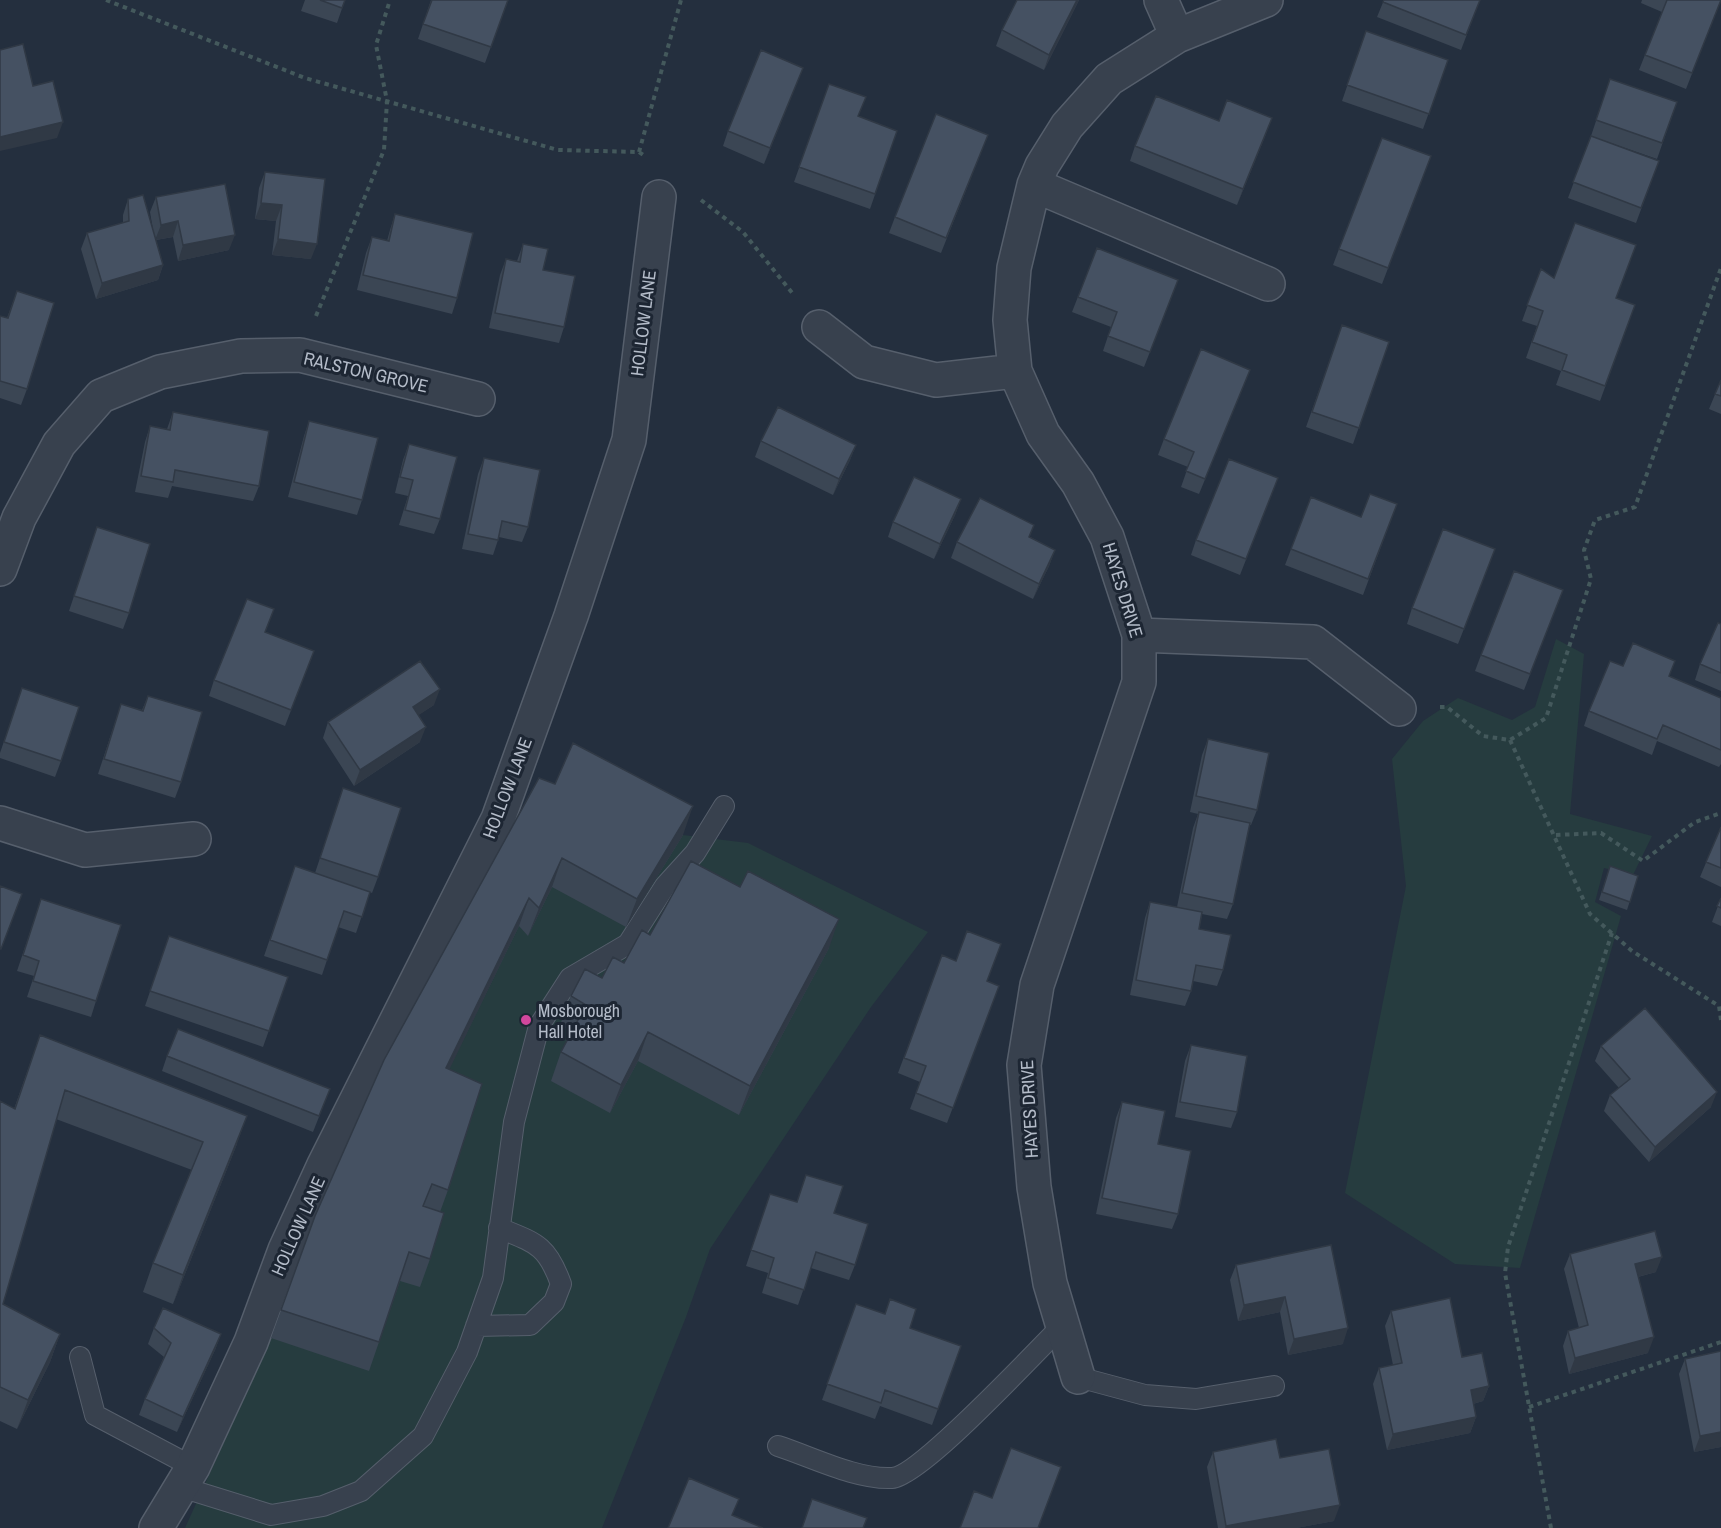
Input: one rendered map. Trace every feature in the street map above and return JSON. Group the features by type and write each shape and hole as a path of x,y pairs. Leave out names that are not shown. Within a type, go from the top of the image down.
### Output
{"street":[{"path":"1161,0 1177,36"},
{"name":"HAYES DRIVE","path":"1078,1377 1050,1283 1034,1187 1024,1065 1037,986 1139,682 1139,634 1107,537 1078,483 1043,434 1015,370 1010,320 1014,268 1034,184 1042,166 1067,126 1109,79 1177,36 1266,0"},
{"path":"1034,184 1268,284"},
{"name":"HOLLOW LANE","path":"156,1528 187,1477 251,1342 285,1250 324,1165 498,819 571,616 628,440 659,197"},
{"path":"819,327 864,362 936,380 1015,370"},
{"name":"RALSTON GROVE","path":"0,569 10,511 59,444 101,396 160,372 241,356 300,355 478,399"},
{"path":"1139,634 1313,642 1400,709"},
{"path":"0,823 85,850 194,839"}],"lane":[{"path":"80,1358 95,1415 187,1477 271,1515 323,1506 361,1491 423,1436 467,1352 493,1278 514,1122 539,1026 570,978 628,944 665,886 695,853 724,806"},
{"path":"476,1326 530,1325 554,1302 561,1284 551,1258 533,1242 499,1228"},
{"path":"778,1446 871,1478 896,1478 926,1461 1062,1326"},
{"path":"1078,1377 1146,1395 1196,1399 1274,1386"}],"path":[{"path":"106,0 305,78 558,150 639,152 648,159"},
{"path":"300,355 384,150 387,101 376,45 390,0"},
{"path":"659,197 639,152 681,0"},
{"path":"696,196 743,232 819,327"},
{"path":"1400,709 1447,707 1483,736 1510,740 1546,718 1591,579 1584,550 1595,520 1635,507 1721,268"},
{"path":"1510,740 1556,835 1590,914 1632,951 1719,1006 1721,1020"},
{"path":"1556,835 1601,832 1643,861 1695,822 1721,813"},
{"path":"1551,1528 1505,1274 1508,1247 1612,933"},
{"path":"1528,1407 1721,1342"}],"green space":[{"path":"1556,639 1584,654 1570,814 1652,836 1633,875 1604,868 1595,902 1621,916 1520,1268 1455,1264 1345,1193 1406,886 1392,759 1423,721 1458,698 1512,720 1535,707"},
{"path":"528,806 683,835 748,843 928,932 871,1007 710,1249 686,1317 602,1528 185,1528 271,1338 305,1244"}],"building":[{"path":"320,0 345,0 342,8"},
{"path":"432,0 508,0 491,47 423,24"},
{"path":"1017,0 1077,0 1049,55 1002,30"},
{"path":"1384,0 1480,0 1466,35 1383,2"},
{"path":"1667,0 1721,0 1692,73 1645,55"},
{"path":"1366,31 1448,60 1429,114 1347,85"},
{"path":"23,44 33,86 53,81 63,122 0,137 0,50"},
{"path":"761,50 803,68 770,148 728,131"},
{"path":"1610,79 1677,102 1662,143 1596,120"},
{"path":"829,84 866,97 858,116 897,131 875,194 799,167"},
{"path":"1156,96 1219,121 1227,100 1272,118 1243,189 1135,146"},
{"path":"936,114 988,135 946,238 895,217"},
{"path":"1591,136 1659,161 1641,208 1573,182"},
{"path":"1382,138 1431,156 1388,268 1339,249"},
{"path":"265,172 325,179 317,244 278,239 282,205 261,203"},
{"path":"225,184 235,235 183,245 178,221 161,225 156,197"},
{"path":"143,195 163,265 102,283 87,233 129,221 128,199"},
{"path":"395,214 473,233 457,298 363,275 372,237 389,241"},
{"path":"1575,223 1636,245 1616,298 1635,305 1605,386 1562,370 1567,355 1532,342 1543,311 1527,305 1541,269 1554,278"},
{"path":"523,244 548,249 543,270 575,276 564,327 495,313 506,259 520,262"},
{"path":"1097,248 1178,280 1150,352 1108,336 1117,312 1078,297"},
{"path":"17,291 54,303 27,389 0,381 0,316 8,318"},
{"path":"1342,325 1389,342 1359,428 1312,412"},
{"path":"1201,349 1250,370 1205,479 1186,471 1194,452 1164,439"},
{"path":"1721,380 1721,396 1715,394"},
{"path":"778,407 856,445 839,479 761,441"},
{"path":"173,412 269,431 259,486 175,470 173,482 141,476 150,426 170,430"},
{"path":"309,421 378,438 362,500 294,482"},
{"path":"409,444 457,457 440,519 405,510 413,480 400,477"},
{"path":"484,458 540,470 528,527 502,521 498,540 468,534"},
{"path":"1229,459 1278,478 1246,559 1196,540"},
{"path":"914,477 961,499 940,544 893,522"},
{"path":"1370,494 1397,504 1368,579 1291,549 1311,497 1361,517"},
{"path":"980,498 1034,525 1029,537 1055,550 1039,584 957,542"},
{"path":"97,527 150,544 129,613 74,596"},
{"path":"1443,529 1495,549 1464,629 1412,608"},
{"path":"1514,571 1563,590 1530,674 1481,655"},
{"path":"247,599 274,609 265,632 314,651 291,710 214,680"},
{"path":"1718,623 1721,624 1721,673 1700,664"},
{"path":"1633,643 1675,661 1669,676 1721,698 1721,750 1663,725 1657,739 1589,711 1610,661 1623,666"},
{"path":"420,661 440,689 413,707 426,727 360,770 328,722"},
{"path":"22,688 79,707 61,761 4,742"},
{"path":"148,696 202,712 181,782 104,759 121,704 143,711"},
{"path":"1208,739 1269,753 1257,810 1196,796"},
{"path":"573,743 693,806 637,899 562,858 539,908 529,898 446,1068 482,1084 448,1190 432,1184 423,1206 444,1213 430,1259 409,1252 379,1342 281,1310 315,1216 384,1060 539,778 555,784"},
{"path":"343,788 401,808 378,877 320,858"},
{"path":"1199,812 1250,823 1233,904 1182,893"},
{"path":"1721,827 1721,868 1706,862"},
{"path":"691,861 740,887 748,871 839,919 750,1086 648,1032 621,1085 561,1052 586,1005 571,996 585,969 602,978 613,957 624,963 642,930 650,935"},
{"path":"295,866 370,892 362,917 344,911 327,960 270,940"},
{"path":"1610,866 1638,876 1630,902 1602,892"},
{"path":"0,886 22,894 1,949 0,949"},
{"path":"41,899 121,925 96,1001 33,981 39,961 23,955"},
{"path":"1150,902 1202,912 1199,929 1231,935 1223,970 1196,965 1191,991 1136,980"},
{"path":"967,931 1001,944 987,981 999,986 953,1108 916,1093 926,1066 904,1058 942,955 956,961"},
{"path":"169,936 288,977 269,1031 150,991"},
{"path":"1645,1008 1717,1092 1655,1147 1610,1095 1630,1079 1601,1046"},
{"path":"178,1029 330,1089 319,1116 167,1056"},
{"path":"40,1035 247,1116 183,1275 153,1263 203,1142 65,1090 3,1304 60,1334 28,1400 0,1387 0,1101 15,1109"},
{"path":"1191,1045 1247,1056 1237,1112 1180,1102"},
{"path":"1122,1102 1165,1111 1158,1144 1191,1151 1178,1214 1102,1198"},
{"path":"806,1175 843,1186 834,1213 868,1224 855,1265 816,1252 804,1290 768,1278 774,1258 751,1250 770,1194 797,1202"},
{"path":"1655,1231 1662,1257 1635,1264 1654,1337 1575,1358 1568,1331 1588,1325 1570,1254"},
{"path":"1331,1245 1348,1328 1294,1339 1285,1297 1244,1305 1236,1265"},
{"path":"1450,1298 1462,1357 1482,1353 1489,1386 1471,1390 1476,1417 1393,1434 1379,1368 1402,1363 1391,1311"},
{"path":"890,1299 916,1309 910,1328 961,1346 938,1409 885,1390 881,1403 827,1384 856,1304 885,1314"},
{"path":"163,1308 221,1334 183,1417 145,1399 171,1343 154,1328"},
{"path":"1721,1351 1721,1432 1700,1436 1685,1359"},
{"path":"1276,1439 1280,1458 1329,1449 1340,1505 1226,1526 1213,1452"},
{"path":"1011,1448 1061,1467 1038,1528 960,1528 974,1491 992,1498"},
{"path":"689,1478 739,1499 732,1515 763,1528 668,1528"},
{"path":"812,1499 867,1518 863,1528 802,1528"}],"place":[{"name":"Mosborough Hall Hotel","path":"526,1020"}]}
